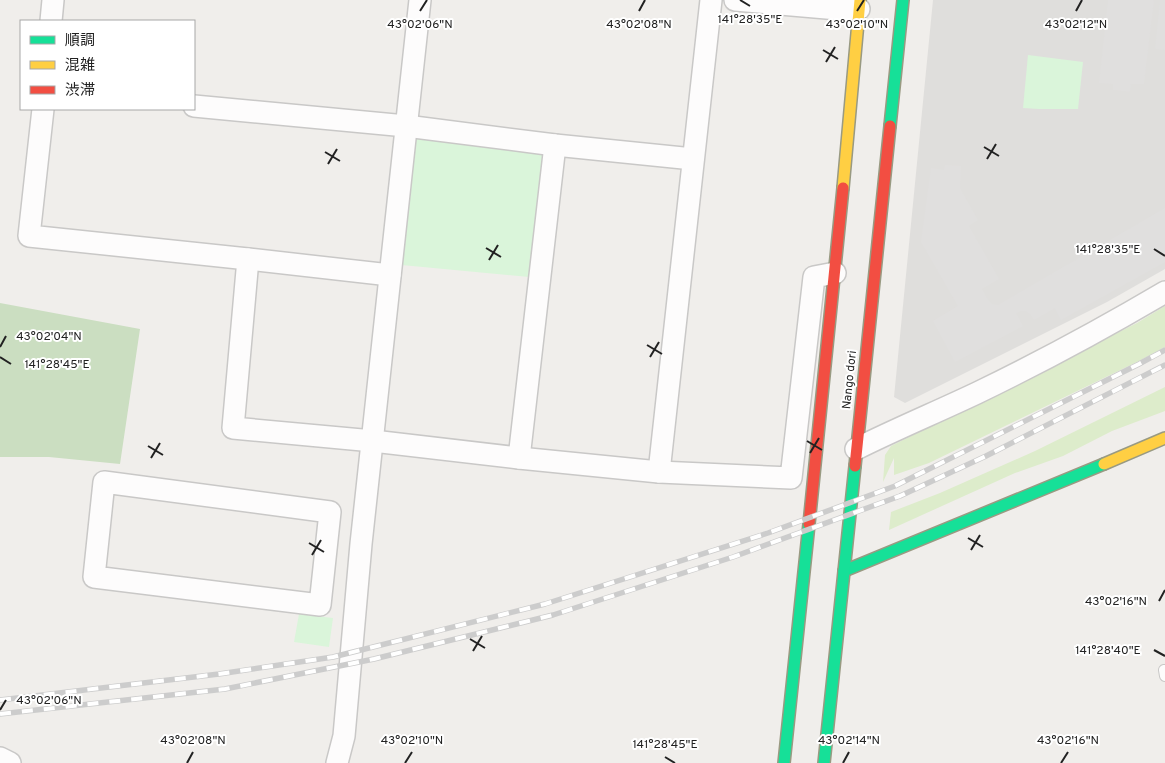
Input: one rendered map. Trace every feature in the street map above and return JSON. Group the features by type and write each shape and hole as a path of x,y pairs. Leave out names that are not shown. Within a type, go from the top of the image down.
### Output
{"street":[{"path":"52,20 53,0"},
{"path":"337,763 344,736 361,544 420,0"},
{"path":"659,472 711,0"},
{"path":"735,0 781,2 838,9 859,5 835,273 784,763"},
{"name":"Nango dori","path":"824,763 903,0"},
{"path":"195,106 406,126 555,146 693,159"},
{"path":"43,110 29,236 390,275"},
{"path":"519,458 555,146"},
{"path":"248,259 233,428 659,472 791,478 814,277 835,273"},
{"path":"856,449 977,392 1117,320 1165,292"},
{"path":"844,571 1165,438"},
{"path":"104,482 330,512 327,545 320,605 94,577 104,482"},
{"path":"327,545 361,544"},
{"path":"0,756 10,763"}],"shaded area":[{"path":"933,0 1165,0 1165,269 1107,302 905,403 894,397"},
{"path":"1108,0 1154,0 1144,84 1131,84 1130,92 1113,90 1113,84 1099,83"},
{"path":"1160,0 1165,0 1165,50 1155,49"},
{"path":"945,165 961,166 960,188 978,220 969,226 999,279 982,289 992,304 998,305 1165,208 1165,262 1061,320 1055,308 1034,320 1026,311 1016,313 1023,326 955,362 933,321 958,306 921,242 931,168 944,170"}],"green space":[{"path":"1028,55 1083,62 1078,109 1023,108"},
{"path":"406,126 555,145 540,278 391,264"},
{"path":"0,303 140,329 120,464 49,457 0,457"},
{"path":"1165,306 1165,347 929,463 894,475 894,458 883,482 885,455 891,446 1137,323"},
{"path":"1165,387 1165,411 1112,431 1063,456 1015,473 889,530 891,512 940,493 1035,451"},
{"path":"299,614 333,618 329,647 294,642"}],"railway":[{"path":"0,700 219,674 333,657 545,604 768,533 895,486 1165,350"},
{"path":"0,714 225,689 374,659 553,615 733,557 900,496 986,456 1165,365"}],"traffic: fast":[{"path":"890,126 903,0"},
{"path":"844,571 1104,464"},
{"path":"824,763 855,466"},
{"path":"784,763 809,524"}],"traffic: slow":[{"path":"843,188 860,0"},
{"path":"1104,464 1165,438"}],"traffic: jam":[{"path":"855,466 890,126"},
{"path":"809,524 843,188"}]}
